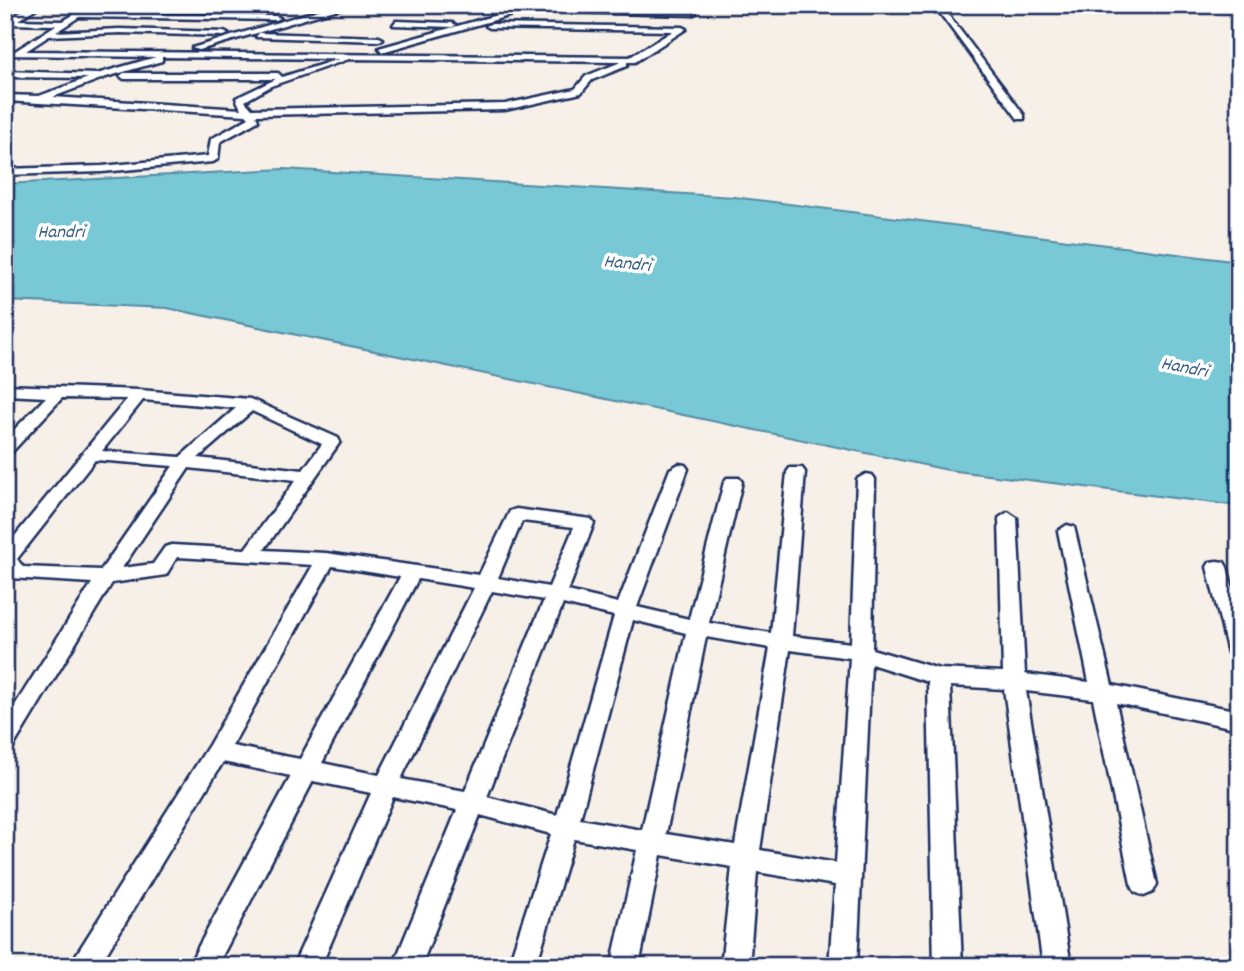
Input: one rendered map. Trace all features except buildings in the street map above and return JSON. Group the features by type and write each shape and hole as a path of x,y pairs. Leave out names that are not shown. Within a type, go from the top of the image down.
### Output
{"street":[{"path":"8,22 38,5"},
{"path":"5,61 94,5"},
{"path":"88,53 159,5"},
{"path":"199,16 214,5"},
{"path":"338,18 348,8 345,5"},
{"path":"40,99 103,75 345,5 692,13 692,5"},
{"path":"5,173 102,169 213,159 215,141 255,119 239,100 268,84 540,5"},
{"path":"937,5 1021,117"},
{"path":"362,55 411,6"},
{"path":"78,15 294,19"},
{"path":"8,22 65,23"},
{"path":"5,33 25,22"},
{"path":"5,98 249,112 505,107 578,91 589,78 632,60 682,29 396,23"},
{"path":"300,54 328,27"},
{"path":"47,34 118,32 379,39"},
{"path":"5,53 300,54 632,60"},
{"path":"5,74 294,76"},
{"path":"5,390 139,395 250,404 332,442 251,554"},
{"path":"5,449 58,393"},
{"path":"139,395 6,558 18,573 106,577 159,570 172,551 326,559 486,583 697,628 781,642 828,645 862,652 939,677 1014,681 1103,692 1239,720"},
{"path":"5,741 106,577 184,462 250,404"},
{"path":"90,455 310,476"},
{"path":"522,966 625,612 679,469"},
{"path":"735,966 747,857 781,642 796,472"},
{"path":"843,966 862,652 866,480"},
{"path":"625,966 697,628 733,481"},
{"path":"307,966 386,785 486,583 516,515 585,523 407,966"},
{"path":"1008,517 1014,681 1057,966"},
{"path":"1068,531 1144,884"},
{"path":"83,966 217,752 326,559"},
{"path":"1217,567 1239,653"},
{"path":"202,966 412,572"},
{"path":"939,677 948,966"},
{"path":"217,752 472,803 564,827 847,876"}],"water":[{"name":"Handri","path":"284,169 734,197 1239,262 1239,506 948,470 167,308 5,301 5,184"}]}
